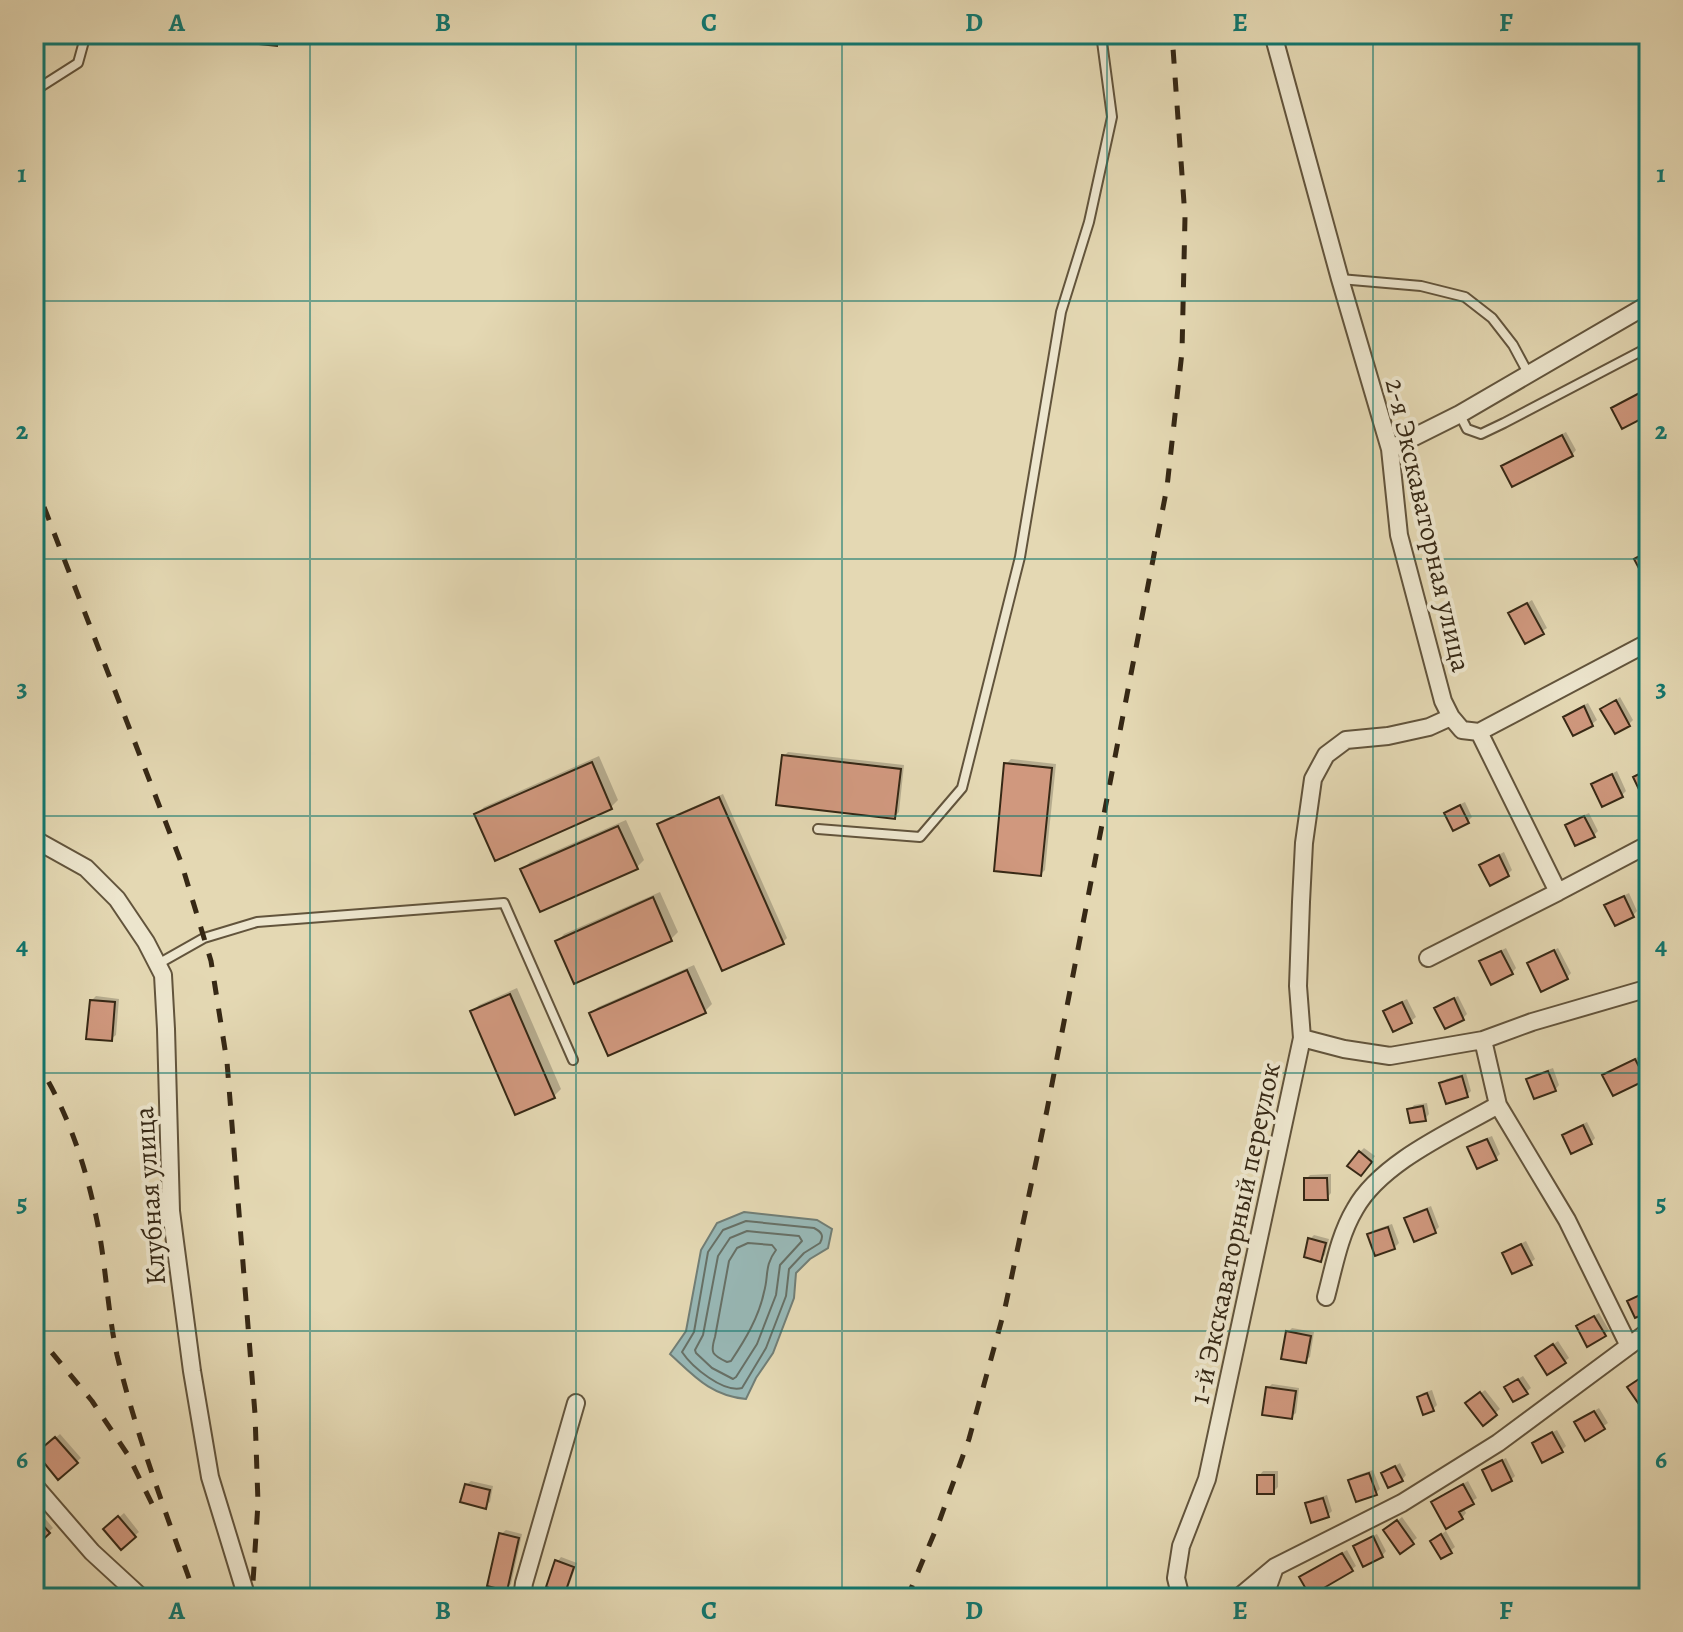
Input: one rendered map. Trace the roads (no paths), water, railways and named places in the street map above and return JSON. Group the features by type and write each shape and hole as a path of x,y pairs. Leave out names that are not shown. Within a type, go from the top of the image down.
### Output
{"street":[{"name":"2-я Экскаваторная улица","path":"1273,34 1390,449 1399,535 1443,701 1451,717"},
{"path":"1390,449 1460,414 1649,304"},
{"path":"1302,1038 1298,986 1304,843 1313,779 1326,755 1346,740 1388,736 1429,727 1451,717 1462,730 1479,732 1649,642"},
{"path":"1479,732 1558,892"},
{"name":"Клубная улица","path":"34,839 86,868 117,899 146,942 163,975 171,1211 192,1371 210,1477 247,1598"},
{"path":"1428,958 1649,844"},
{"name":"1-й Экскаваторный переулок","path":"1181,1598 1176,1578 1181,1546 1207,1479 1302,1038 1390,1056 1483,1040 1532,1022 1649,988"},
{"path":"1483,1040 1498,1105 1567,1220 1629,1346"},
{"path":"1326,1297 1342,1236 1355,1207 1374,1184 1403,1159 1498,1105"},
{"path":"1238,1598 1275,1567 1402,1503 1498,1443 1648,1335"},
{"path":"522,1598 576,1403"},
{"path":"34,1485 92,1552 142,1598"},
{"path":"1264,1598 1275,1567"}],"lane":[{"path":"34,91 78,63 86,34"},
{"path":"818,829 920,837 962,788 1020,557 1061,312 1089,222 1112,117 1101,34"},
{"path":"1340,279 1421,286 1465,297 1492,318 1513,345 1528,373"},
{"path":"1460,414 1467,429 1481,434 1649,347"},
{"path":"157,964 204,938 257,922 504,903 573,1060"}],"water":[{"path":"744,1212 817,1220 832,1229 828,1248 810,1259 796,1273 794,1298 773,1353 746,1399 713,1389 670,1354 686,1331 701,1250 717,1223"}],"railway":[{"path":"907,1598 969,1439 1005,1308 1047,1110 1167,487 1182,352 1185,217 1172,34"},
{"path":"34,481 181,862 211,961 227,1062 255,1414 258,1503 252,1598"},
{"path":"34,1058 64,1114 86,1175 125,1386 196,1598"},
{"path":"34,1331 92,1401 128,1455 156,1512"}]}
